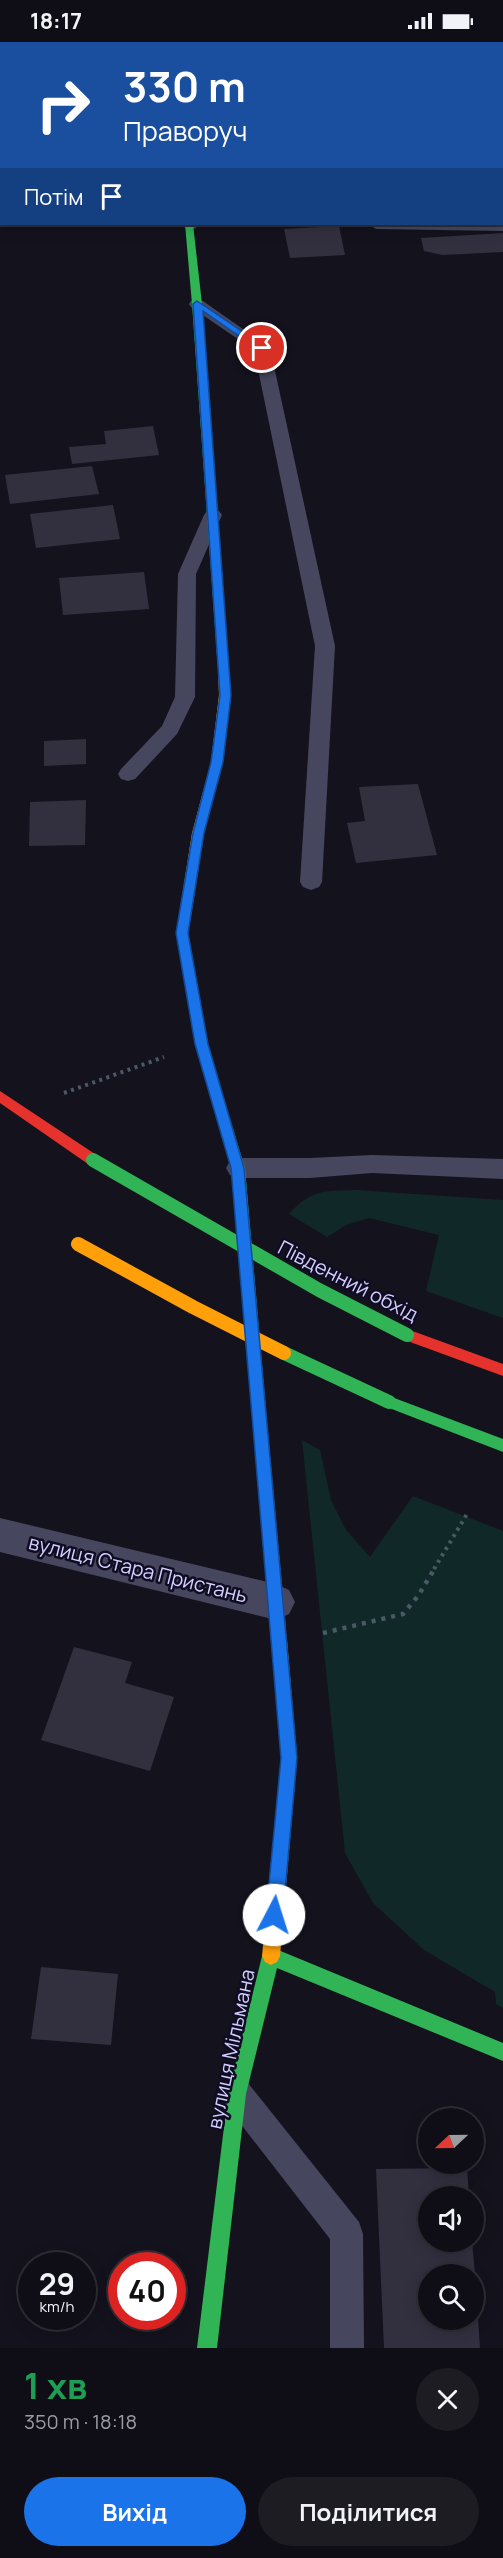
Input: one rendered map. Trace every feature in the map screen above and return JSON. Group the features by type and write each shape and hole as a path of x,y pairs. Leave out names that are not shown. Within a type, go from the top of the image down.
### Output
{"street":[{"name":"вулиця Мільмана","path":"190,225 225,695 217,762 198,833 182,933 201,1044 237,1168 289,1758 271,1957 237,2094 207,2348"},
{"name":"Південний обхід","path":"0,1096 93,1160 319,1290 407,1335 503,1370"},
{"path":"78,1244 167,1295 321,1372 389,1402 503,1446"},
{"name":"вулиця Стара Пристань","path":"0,1535 276,1602"},
{"path":"271,1957 503,2052"}],"lane":[{"path":"440,225 503,226"},
{"path":"197,304 262,348 325,646 312,882"},
{"path":"128,774 170,729 185,696 187,574 213,515"},
{"path":"237,1168 310,1168 372,1164 503,1169"},
{"path":"237,2094 346,2234 347,2348"}],"path":[{"path":"64,1093 201,1044"},
{"path":"279,1643 403,1614 418,1596 467,1514"}],"green space":[{"path":"356,1190 503,1200 503,1318 426,1291 439,1235 369,1218 346,1225 327,1237 289,1214 305,1200 319,1193"},
{"path":"302,1440 320,1450 331,1500 346,1530 370,1557 413,1496 503,1531 503,2008 496,2004 495,1992 424,1950 373,1903 345,1853"}],"building":[{"path":"339,226 345,255 290,258 284,229"},
{"path":"503,233 503,252 442,255 424,251 421,238"},
{"path":"153,426 159,455 72,464 69,447 106,444 104,431"},
{"path":"92,466 99,494 10,504 5,475"},
{"path":"113,505 120,539 36,548 30,514"},
{"path":"144,572 149,609 63,615 59,578"},
{"path":"86,739 86,764 44,766 44,741"},
{"path":"418,784 437,855 356,863 347,823 365,821 359,787"},
{"path":"86,800 85,845 29,846 30,802"},
{"path":"74,1647 132,1662 125,1683 174,1697 150,1771 41,1740"},
{"path":"41,1967 118,1974 111,2045 31,2039"},
{"path":"376,2169 418,2169 418,2174 467,2174 468,2186 418,2186 418,2252 473,2252 474,2264 418,2264 418,2330 479,2330 480,2348 384,2348"}],"traffic: fast":[{"path":"189,225 197,304 223,670"},
{"path":"185,916 182,933 201,1044 238,1168 260,1422"},
{"path":"93,1160 319,1290 407,1335"},
{"path":"284,1353 389,1402"},
{"path":"389,1402 503,1446"},
{"path":"207,2348 237,2094 271,1956"},
{"path":"271,1957 503,2052"}],"traffic: slow":[{"path":"185,916 198,833 217,762 225,695 223,670"},
{"path":"78,1244 193,1307 284,1353"},
{"path":"271,1956 289,1758 279,1640"}],"traffic: jam":[{"path":"0,1096 93,1160"},
{"path":"407,1335 503,1370"},
{"path":"260,1422 279,1640"}],"route":[{"path":"262,348 197,304 225,695 217,762 198,833 182,933 201,1044 237,1168 289,1758 274,1915"}]}
